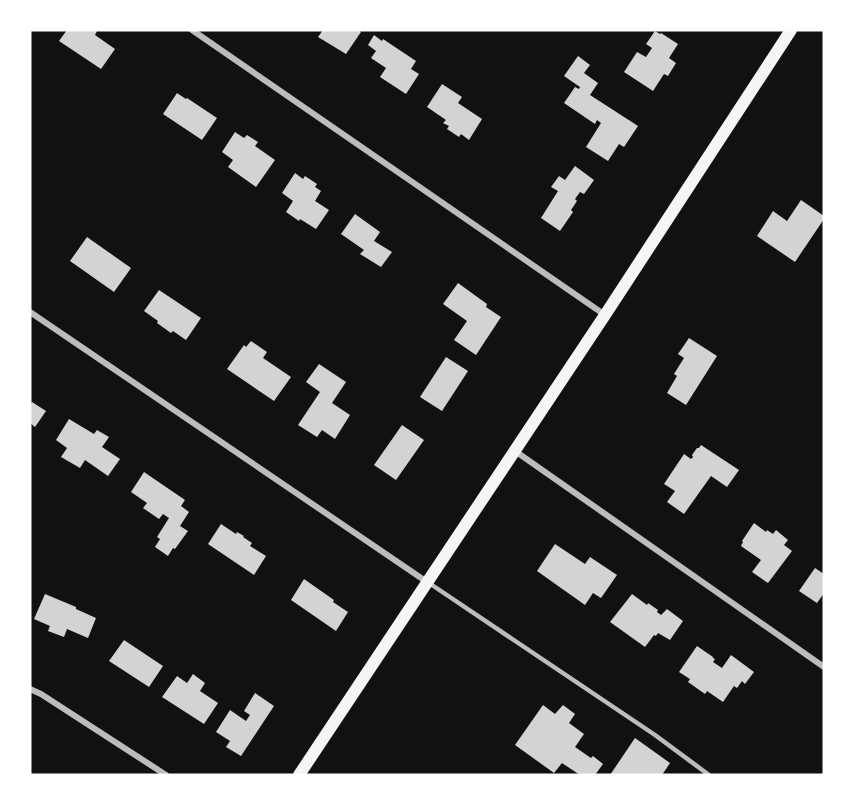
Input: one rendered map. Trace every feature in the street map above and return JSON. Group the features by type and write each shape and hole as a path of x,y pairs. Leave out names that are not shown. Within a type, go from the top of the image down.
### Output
{"main road":[{"path":"299,775 605,315 791,30"}],"street":[{"path":"192,30 605,315"},
{"path":"30,312 427,582"},
{"path":"514,451 824,667"},
{"path":"30,689 166,775"}],"lane":[{"path":"427,582 655,735 709,775"}],"building":[{"path":"67,30 95,30 97,31 95,35 115,49 101,69 59,41"},
{"path":"323,30 358,30 361,32 346,54 318,37"},
{"path":"655,31 678,44 669,58 676,63 668,76 664,74 653,91 624,72 637,52 646,57 652,48 646,44"},
{"path":"374,35 416,61 411,69 419,74 406,94 380,77 386,68 371,58 376,51 368,45"},
{"path":"578,56 590,65 584,73 598,83 590,95 638,126 624,147 619,144 608,161 586,147 601,123 597,120 595,124 564,103 575,87 579,89 580,87 564,76"},
{"path":"442,84 462,97 458,103 482,119 469,140 447,129 449,126 443,123 446,120 427,107"},
{"path":"177,93 217,118 202,140 163,114"},
{"path":"235,132 244,138 247,135 258,142 255,146 275,160 256,187 228,167 233,160 222,152"},
{"path":"575,166 594,180 584,194 580,192 575,199 577,201 571,210 573,212 560,231 541,218 558,191 551,187 559,176 565,180"},
{"path":"295,173 317,184 315,187 321,191 315,201 329,210 316,229 286,212 293,201 282,193"},
{"path":"801,200 824,216 824,219 795,262 757,236 773,211 787,221"},
{"path":"355,214 380,232 374,241 392,252 381,267 360,254 364,250 341,234"},
{"path":"87,237 131,268 114,292 70,261"},
{"path":"458,283 501,317 476,355 454,340 467,321 443,304"},
{"path":"159,290 201,318 186,340 173,331 171,333 144,311"},
{"path":"689,338 717,356 686,405 667,393 677,376 674,374 684,358 678,354"},
{"path":"251,341 267,352 263,358 291,377 274,401 227,369 244,345 246,347"},
{"path":"446,357 468,371 442,411 420,397"},
{"path":"319,364 346,382 332,403 350,415 335,439 322,430 317,437 298,425 320,392 306,382"},
{"path":"32,402 46,411 35,427 30,423 30,404"},
{"path":"69,419 94,434 97,430 109,437 102,447 120,459 108,476 85,460 80,468 61,457 67,448 56,440"},
{"path":"402,425 424,440 396,480 374,465"},
{"path":"701,445 739,470 727,487 711,476 684,514 667,502 675,491 664,484 684,454 691,459"},
{"path":"144,472 185,500 181,506 189,512 180,526 188,531 168,556 155,547 160,539 157,537 169,518 163,514 159,519 143,508 147,503 131,492"},
{"path":"754,523 766,532 767,530 773,534 776,530 788,540 784,545 792,551 768,583 752,572 761,560 741,546"},
{"path":"221,524 236,534 237,532 244,536 252,543 250,546 266,556 254,575 208,544"},
{"path":"555,544 585,564 590,557 617,575 601,598 593,593 585,605 537,571"},
{"path":"815,568 824,574 824,593 817,603 799,591"},
{"path":"304,579 348,612 336,631 291,600"},
{"path":"45,594 96,618 88,638 67,629 64,637 48,631 50,626 34,619"},
{"path":"632,594 658,610 657,612 661,615 667,609 683,621 670,640 658,633 645,647 610,622"},
{"path":"124,640 163,666 149,687 109,661"},
{"path":"697,646 713,657 715,659 713,662 722,668 731,655 754,672 745,684 742,681 737,688 734,686 723,702 707,691 705,694 688,682 690,679 679,672"},
{"path":"193,674 205,683 200,691 218,703 204,724 162,697 177,676 187,683"},
{"path":"255,693 274,706 241,756 226,747 230,741 216,732 230,710 246,721 250,715 244,711"},
{"path":"543,705 555,714 563,705 575,714 569,723 584,734 575,747 603,764 595,775 580,775 562,763 554,773 515,745"},
{"path":"635,738 670,763 662,775 610,775"}]}
